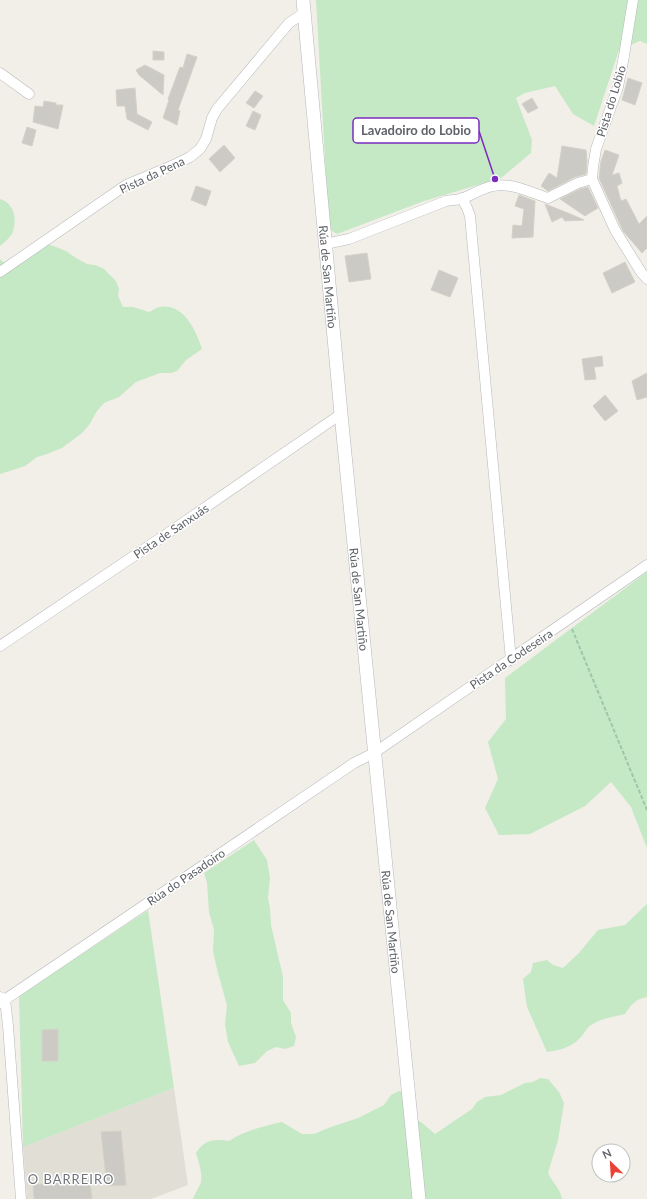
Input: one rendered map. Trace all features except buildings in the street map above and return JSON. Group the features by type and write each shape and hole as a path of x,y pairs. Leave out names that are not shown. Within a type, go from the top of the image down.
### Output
{"street":[{"name":"Pista do Lobio","path":"592,179 596,149 618,87 633,0"},
{"name":"Rúa de San Martiño","path":"304,6 341,414 419,1199"},
{"name":"Pista da Pena","path":"0,272 126,185 176,164 190,157 200,149 206,139 212,118 217,110 304,6"},
{"path":"0,73 29,94"},
{"path":"325,244 349,239 446,201 462,198 476,191 493,186 502,185 548,198 578,183 592,179 615,230 647,279"},
{"path":"462,198 470,216 511,660"},
{"name":"Pista de Sanxuás","path":"0,646 341,414"},
{"name":"Pista da Codeseira","path":"374,753 647,565"},
{"name":"Rúa do Pasadoiro","path":"2,1000 354,763 374,753"},
{"path":"2,1000 8,1026 21,1199"}],"path":[{"path":"568,620 647,810"}],"shaded area":[{"path":"174,1088 188,1185 151,1199 27,1199 23,1147"}],"green space":[{"path":"316,0 647,0 647,44 640,41 619,50 594,126 573,114 555,86 525,93 516,98 532,140 531,153 501,178 424,201 337,234 329,229"},
{"path":"0,199 5,201 11,208 15,222 11,235 0,246"},
{"path":"48,244 66,251 87,264 95,265 104,269 116,281 119,289 118,296 123,307 133,307 149,312 160,307 176,309 188,320 202,349 186,360 177,371 171,373 160,373 136,382 119,397 104,403 82,433 62,448 37,457 25,466 0,474 0,259 3,262 8,263"},
{"path":"647,572 647,848 631,807 611,782 585,806 530,834 499,835 485,808 498,779 488,742 506,719 505,678"},
{"path":"254,840 267,860 270,878 268,898 271,925 283,977 283,1000 291,1013 291,1023 296,1037 294,1046 285,1049 276,1047 267,1051 255,1063 239,1066 228,1042 225,1024 227,1005 213,951 214,930 209,912 207,883 204,873"},
{"path":"647,904 647,997 634,1002 625,1014 603,1019 591,1025 572,1045 547,1052 527,1007 523,979 531,972 533,963 547,960 553,965 563,968 579,953 598,930 625,925"},
{"path":"148,910 174,1088 23,1147 19,996"},
{"path":"540,1078 548,1079 559,1092 564,1103 558,1140 548,1173 560,1192 562,1199 193,1199 201,1179 200,1167 196,1153 199,1148 210,1141 229,1141 235,1137 261,1127 282,1122 302,1134 314,1134 358,1118 384,1105 391,1095 399,1091 404,1093 410,1117 421,1122 435,1134 472,1109 477,1102 485,1097 501,1095 525,1083 533,1082"}],"place":[{"name":"Lavadoiro do Lobio","path":"495,179"}],"district":[{"name":"O BARREIRO","path":"71,1179"}]}
